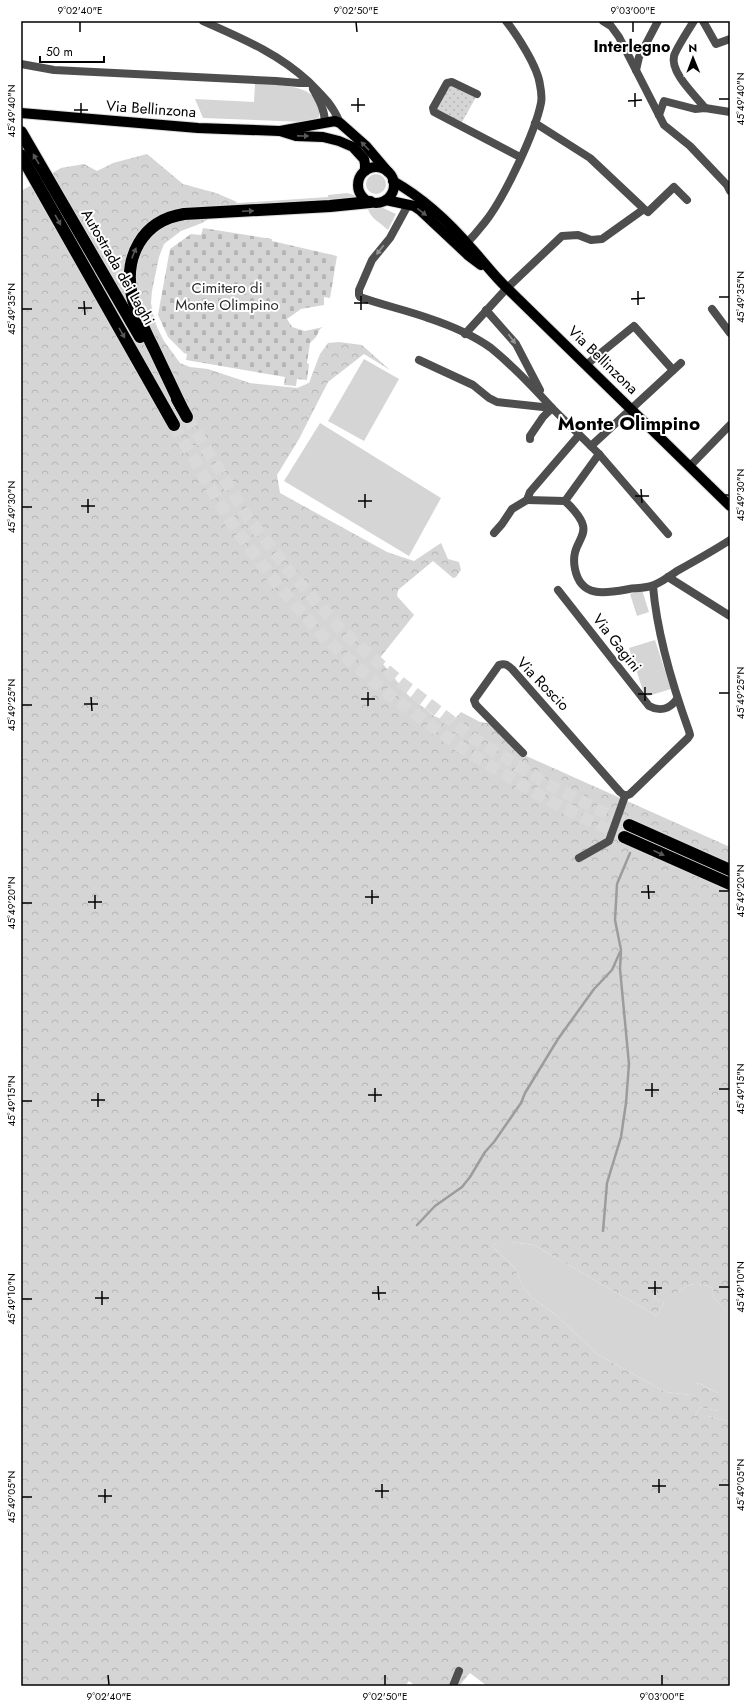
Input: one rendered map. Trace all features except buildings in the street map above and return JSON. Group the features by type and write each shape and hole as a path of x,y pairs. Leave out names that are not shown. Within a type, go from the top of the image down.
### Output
{"highway":[{"name":"Autostrada dei Laghi","path":"21,132 188,417"},
{"name":"Autostrada dei Laghi","path":"21,155 174,425"},
{"path":"181,406 137,313 130,290 130,269 132,257 148,230 164,220 179,215 330,206 370,202"},
{"path":"629,825 730,870"},
{"path":"624,837 730,884"}],"main road":[{"name":"Via Bellinzona","path":"21,113 182,127 280,131 332,121 340,123 366,146 391,177 429,206 464,246 488,270 730,506"},
{"path":"325,123 325,134 328,138"},
{"name":"Via Bellinzona","path":"280,131 296,136 328,138 353,147 364,159 365,171"},
{"path":"376,167 384,169 391,177 392,192 386,200 381,202 370,202 358,189 360,178 365,171 376,167"},
{"name":"Via Bellinzona","path":"386,200 408,205 420,210 464,246"}],"street":[{"path":"203,21 277,56 296,70 325,97 340,123"},
{"path":"464,246 486,221 502,194 535,123 541,102 540,84 537,72 506,21"},
{"path":"603,21 611,26 636,70 664,125 690,146 727,184 730,192"},
{"path":"636,70 639,57 658,21"},
{"path":"694,21 674,56 675,66 682,80 705,108"},
{"path":"703,21 716,44 730,39"},
{"path":"21,64 54,70 309,83"},
{"path":"478,94 452,82 447,83 433,108 434,112 520,158"},
{"path":"309,83 321,104 325,116 325,123"},
{"path":"659,115 664,101 695,109 705,108 730,112"},
{"path":"535,123 590,158 642,207"},
{"path":"465,334 507,288 562,236 578,235 591,240 602,239 644,209 648,212 674,187 687,200"},
{"path":"408,205 390,238 372,260 359,290 360,297 427,317 465,334 490,348 512,366 599,454 668,534"},
{"path":"712,309 729,332"},
{"path":"486,310 516,344 544,399"},
{"path":"586,365 634,326 673,370"},
{"path":"418,360 473,385 489,398 497,402 552,408"},
{"path":"591,446 681,364"},
{"path":"530,439 530,436 543,417 552,408"},
{"path":"690,466 730,425"},
{"path":"527,500 530,492 579,435"},
{"path":"565,501 599,454"},
{"path":"494,533 512,509 527,500 565,501 583,522 583,535 576,551 575,568 578,577 588,590 602,592 653,586 730,540"},
{"path":"668,576 730,616"},
{"path":"579,858 609,841 625,796 630,794 690,735 678,699 655,612 653,586"},
{"name":"Via Gagini","path":"558,590 649,706 655,710 662,710 678,699"},
{"name":"Via Roscio","path":"523,753 476,705 474,700 499,665 503,664 512,668 625,796"},
{"path":"453,1686 458,1671"}],"green space":[{"path":"255,84 286,86 298,88 307,92 315,98 319,106 319,117 314,120 304,122 203,118 195,99 254,102"},
{"path":"453,85 476,97 461,124 437,111 437,107 449,86"},
{"path":"147,154 183,184 216,193 237,202 202,223 181,231 164,244 159,257 152,291 151,303 153,314 157,327 164,341 180,363 190,367 208,369 250,383 297,388 309,383 320,354 328,343 339,342 362,345 390,370 364,354 328,382 299,439 277,475 280,493 387,552 414,561 441,543 448,559 459,562 461,570 456,577 453,578 433,561 398,590 397,596 414,615 379,659 408,695 434,716 451,723 461,712 480,722 493,724 524,755 730,847 730,1315 714,1298 712,1288 707,1286 693,1284 681,1289 677,1293 655,1293 654,1299 664,1302 657,1316 534,1245 497,1242 492,1246 514,1267 523,1286 531,1297 555,1314 597,1354 666,1392 690,1395 690,1385 699,1383 718,1393 723,1406 718,1411 700,1407 695,1416 708,1416 730,1422 730,1686 487,1686 470,1673 459,1686 415,1686 409,1681 405,1686 21,1686 21,191 61,168 84,164 97,171 113,163"},
{"path":"376,174 383,177 386,184 383,191 376,194 369,191 366,184 369,177"},
{"path":"347,193 354,195 355,199 188,208 189,199 239,203 328,197 328,195"},
{"path":"379,206 396,214 388,230 370,214 368,207"},
{"name":"Cimitero di Monte Olimpino","path":"203,228 272,239 272,241 337,256 330,298 324,297 324,305 301,309 287,319 292,327 305,331 323,327 310,343 307,363 309,364 307,380 297,379 296,386 284,385 285,377 186,360 187,354 184,353 168,337 158,315 170,249 191,234 201,235"},
{"path":"364,359 399,379 364,441 328,421"},
{"path":"320,423 441,498 409,556 284,481"},
{"path":"642,590 649,612 637,616 630,594"},
{"path":"655,640 671,689 645,697 629,648"},
{"path":"497,1242 534,1245 657,1316 664,1302 654,1299 655,1293 677,1293 681,1289 693,1284 712,1288 714,1298 730,1315 730,1422 708,1416 695,1416 700,1407 718,1411 718,1393 699,1383 690,1386 690,1395 666,1392 597,1354 555,1314 531,1297 523,1286 514,1267 492,1246"}],"waterway":[{"path":"603,1231 607,1183 621,1137 626,1103 629,1064 620,969 621,950 615,920 617,884 630,853"},
{"path":"417,1225 435,1206 462,1187 470,1177 485,1152 494,1142 521,1103 525,1093 558,1039 594,989 612,970 620,952"}],"tunnel":[{"path":"187,417 248,518 294,577 341,630 400,682 473,738 548,784 629,825"},
{"path":"174,425 232,524 279,587 324,637 389,695 465,750 542,797 624,837"}],"district":[{"name":"Interlegno","path":"632,46"},
{"name":"Monte Olimpino","path":"629,423"}]}
